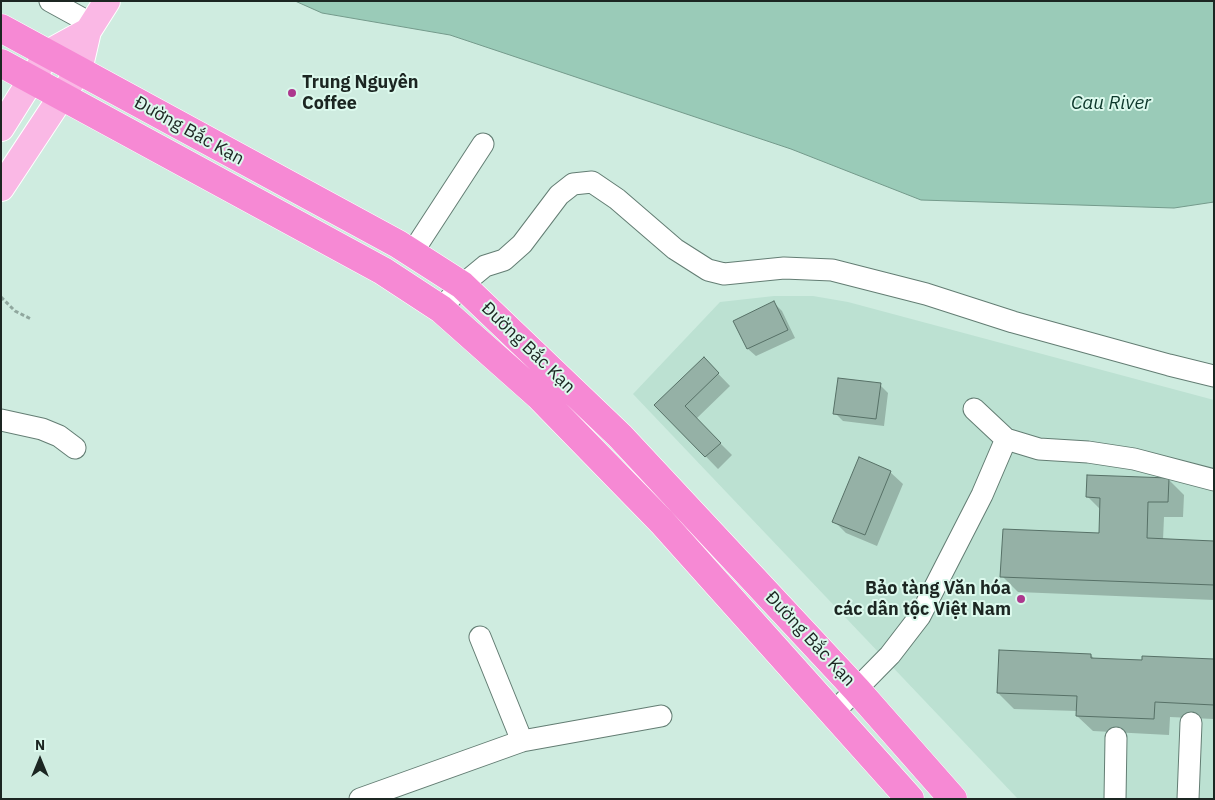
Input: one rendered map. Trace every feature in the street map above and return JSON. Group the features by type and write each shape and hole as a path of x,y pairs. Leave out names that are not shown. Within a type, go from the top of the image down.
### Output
{"highway":[{"name":"Đường Bắc Kạn","path":"1,28 412,253 462,285 620,436 856,690 953,799"},
{"name":"Đường Bắc Kạn","path":"1,63 383,272 441,308 539,396 662,522 910,799"}],"main road":[{"path":"1,188 79,70 90,27 107,1"},
{"path":"1,128 48,53 90,27"}],"street":[{"path":"50,1 90,27"},
{"path":"412,253 483,144"},
{"path":"441,308 462,285 485,266 504,260 522,244 559,195 573,184 592,182 617,199 675,249 708,270 724,274 784,268 832,270 926,294 1012,322 1170,366 1214,376"},
{"path":"974,409 1006,439 1039,449 1088,452 1134,459 1214,480"},
{"path":"1,420 42,429 59,436 75,448"},
{"path":"832,714 890,655 920,616 982,495 1006,439"},
{"path":"480,637 522,741"},
{"path":"360,799 522,741 661,716"},
{"path":"1188,799 1192,723"},
{"path":"1115,799 1116,738"}],"path":[{"path":"1,297 15,310 31,319"}],"shaded area":[{"name":"Bảo tàng Văn hóa các dân tộc Việt Nam","path":"774,296 813,296 848,302 1214,400 1214,799 1018,799 633,394 720,302"}],"water":[{"name":"Cau River","path":"295,1 1214,1 1214,202 1174,208 921,200 791,149 450,35 322,13"}],"building":[{"path":"774,301 788,330 747,349 733,321"},
{"path":"704,357 719,373 685,406 721,443 705,457 654,405"},
{"path":"838,378 881,383 876,419 833,414"},
{"path":"859,457 891,471 865,535 832,522"},
{"path":"1087,475 1169,478 1168,502 1148,502 1147,538 1214,541 1214,585 1000,577 1003,529 1099,533 1100,498 1086,497"},
{"path":"999,650 1091,654 1091,658 1142,660 1142,656 1214,659 1214,705 1155,702 1154,719 1076,716 1077,696 997,693"}],"place":[{"name":"Trung Nguyên Coffee","path":"292,93"},
{"name":"Bảo tàng Văn hóa các dân tộc Việt Nam","path":"1021,599"}]}
